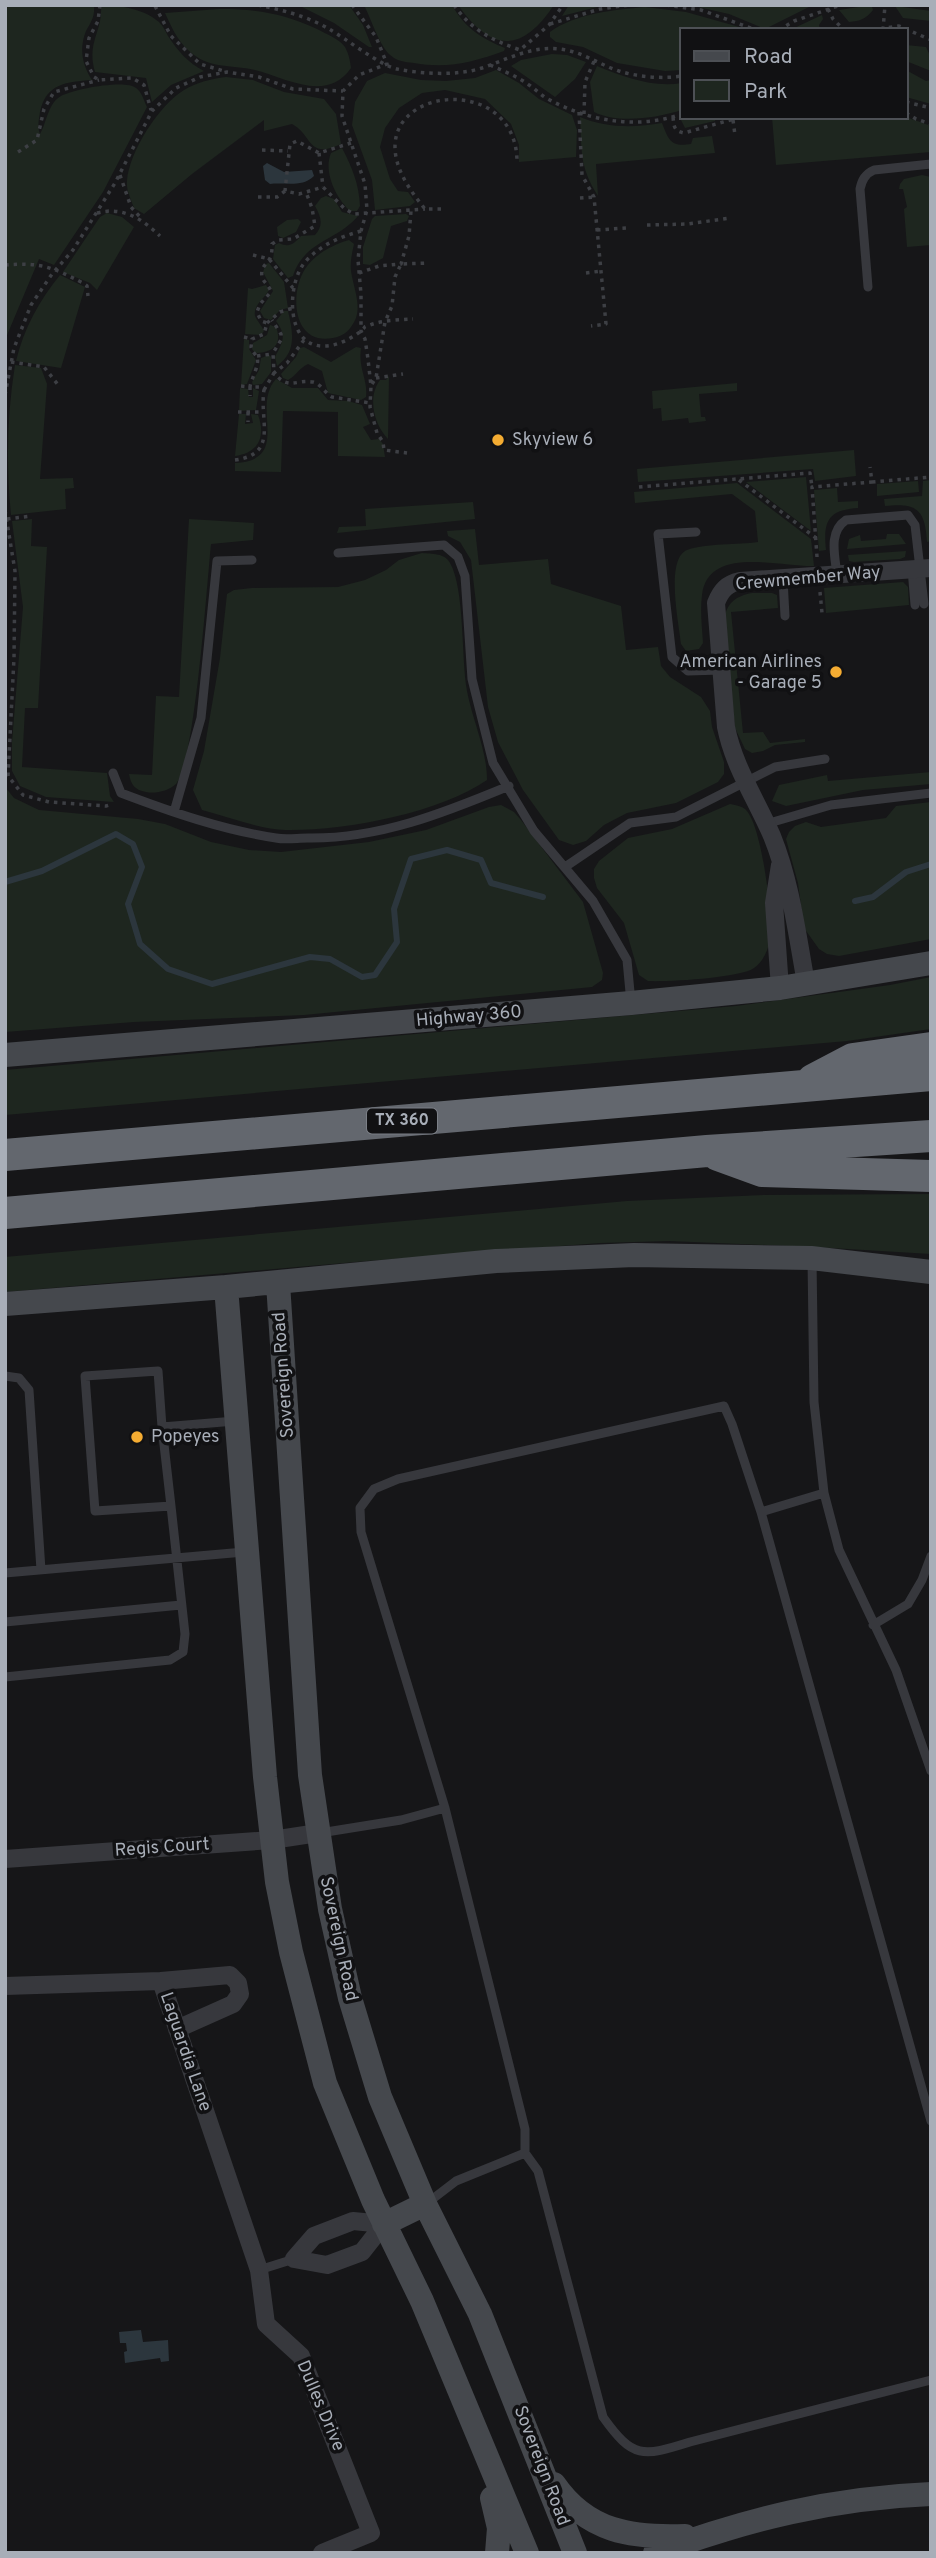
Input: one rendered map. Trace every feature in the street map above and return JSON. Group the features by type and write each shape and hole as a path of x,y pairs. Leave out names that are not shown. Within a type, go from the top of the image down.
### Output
{"highway":[{"path":"799,1087 853,1059 931,1048"},
{"name":"TX 360","path":"5,1155 931,1075"},
{"path":"5,1213 707,1151 931,1136"},
{"path":"707,1151 762,1171 931,1176"}],"street":[{"name":"Crewmember Way","path":"806,983 790,889 766,824 734,760 729,744 716,603 720,593 733,583 921,569"},
{"name":"Crewmember Way","path":"780,865 774,903 780,988"},
{"name":"Highway 360","path":"5,1055 631,1003 780,988 931,963"},
{"path":"5,1304 278,1283 510,1261 634,1255 811,1258 931,1272"},
{"name":"Sovereign Road","path":"278,1283 309,1761 330,1909 350,1998 380,2097 425,2204 480,2314 575,2553"},
{"path":"226,1287 272,1840 291,1952 325,2082 384,2224 422,2301 527,2553"},
{"name":"Regis Court","path":"5,1859 272,1840 318,1833"},
{"path":"161,1981 230,1975 238,1983 240,1994 233,2004 177,2029"},
{"name":"Laguardia Lane","path":"5,1986 161,1981 259,2270"},
{"path":"384,2224 353,2221 314,2235 294,2259 327,2265 362,2252 384,2224 425,2204"},
{"name":"Dulles Drive","path":"259,2270 266,2323 301,2356 371,2533 322,2553"},
{"path":"474,2423 499,2528 497,2553"},
{"path":"540,2465 563,2498 586,2517 614,2531 663,2537 704,2535"},
{"path":"655,2553 741,2523 808,2507 897,2495 931,2494"}],"lane":[{"path":"867,287 860,189 862,181 867,173 874,170 931,164"},
{"path":"837,575 834,536 838,526 846,520 908,515 915,525 921,569 919,604"},
{"path":"696,532 658,534 672,657 688,671 721,670"},
{"path":"338,553 444,545 458,557 465,576 472,679 492,762 534,831 593,901 627,960 631,1003"},
{"path":"174,812 201,718 218,561 252,560"},
{"path":"783,579 785,616"},
{"path":"565,867 630,823 676,817 775,768 825,759"},
{"path":"113,773 121,793 136,799 213,824 277,838 331,838 376,832 439,815 509,786"},
{"path":"766,824 831,805 931,793"},
{"path":"811,1258 814,1402 824,1493 839,1550 895,1670 931,1771"},
{"path":"5,1677 170,1660 183,1652 184,1634 158,1371 85,1376 95,1511 171,1506"},
{"path":"5,1376 19,1378 29,1390 41,1570"},
{"path":"931,2121 761,1512 724,1406 398,1479 374,1489 360,1508 361,1532 445,1808 525,2129 525,2153 538,2171 603,2417 621,2442 643,2452 660,2451 931,2380"},
{"path":"162,1427 237,1421"},
{"path":"761,1512 824,1493"},
{"path":"5,1573 247,1551"},
{"path":"873,1625 908,1604 922,1580 931,1556"},
{"path":"5,1622 181,1605"},
{"path":"318,1833 401,1820 445,1808"},
{"path":"425,2204 456,2181 525,2153"},
{"path":"259,2270 294,2259"}],"path":[{"path":"99,80 94,77 86,61 89,38 98,21 100,5"},
{"path":"149,5 181,5"},
{"path":"258,5 285,10 325,27 394,69 441,73 480,69 531,50 559,49 595,59 619,71 654,77 680,76"},
{"path":"285,10 289,5"},
{"path":"352,5 376,37 387,64"},
{"path":"454,5 463,18 483,35 520,50 549,24 563,5"},
{"path":"549,24 600,9 629,5"},
{"path":"666,5 701,10 750,28"},
{"path":"784,28 841,5"},
{"path":"885,5 883,28 904,28"},
{"path":"155,6 171,36 200,64 259,77 293,89 343,90 359,75 387,64"},
{"path":"828,9 842,28"},
{"path":"908,30 931,40"},
{"path":"584,114 585,82 595,59"},
{"path":"490,65 527,83 543,97 611,122 642,123 680,115"},
{"path":"5,395 14,348 31,304 73,250 120,173 152,111 176,88 200,77 227,72"},
{"path":"18,152 37,140 44,109 54,92 99,80 132,78 144,85 152,111"},
{"path":"343,90 342,116 365,184 365,215 358,260 361,331 365,339 371,386 370,403 384,450 407,453"},
{"path":"425,209 405,179 396,158 396,142 403,122 421,106 447,98 473,101 489,107 510,129 517,163"},
{"path":"908,102 931,108"},
{"path":"579,112 582,175 594,197 606,324 591,326"},
{"path":"908,114 931,124"},
{"path":"673,117 674,128 684,133 733,120 735,135"},
{"path":"285,191 290,144 297,141 319,153 351,143"},
{"path":"262,150 288,151"},
{"path":"319,153 323,187 345,209 354,214 441,209"},
{"path":"120,173 131,207 160,236"},
{"path":"258,197 276,197 285,191 299,194 323,187"},
{"path":"267,323 261,321 257,312 260,304 271,292 270,286 263,281 261,271 269,259 272,244 278,240 293,239 315,226 306,192"},
{"path":"580,198 594,197"},
{"path":"95,214 110,210 142,219"},
{"path":"371,386 376,378 385,322 392,306 395,277 409,236 411,211"},
{"path":"647,225 688,224 730,218"},
{"path":"597,230 626,228"},
{"path":"361,231 324,245 305,262 296,277 293,308 296,326 304,340 320,346 340,343 367,325 413,319"},
{"path":"253,255 269,259 294,288"},
{"path":"5,265 30,262 43,264 87,286 88,296"},
{"path":"359,273 379,266 428,263"},
{"path":"586,273 601,271"},
{"path":"244,337 252,339 264,334 267,323 280,312 293,308"},
{"path":"272,320 281,334 273,354 274,373 280,379 293,385 313,382 331,397 370,403"},
{"path":"250,396 250,387 258,363 251,347 252,339"},
{"path":"235,460 256,454 263,446 264,390 274,373 287,363 304,340"},
{"path":"257,356 273,354"},
{"path":"11,362 44,366 59,386"},
{"path":"376,378 403,374"},
{"path":"240,386 261,387 264,390"},
{"path":"239,412 262,412"},
{"path":"248,412 248,422"},
{"path":"639,487 810,473 812,486"},
{"path":"872,482 931,477"},
{"path":"737,479 816,538"},
{"path":"5,510 15,571 14,658 6,754 8,776 23,795 49,802 106,806 136,799"},
{"path":"6,519 33,516"}],"green space":[{"path":"5,5 94,5 82,50 92,80 66,83 47,95 40,112 40,134 53,103 61,96 76,91 99,86 130,85 140,92 147,107 103,192 54,265 39,259 5,340"},
{"path":"101,5 132,9 153,18 184,56 204,71 171,85 152,102 146,78 95,72 92,53 100,23"},
{"path":"298,5 349,5 363,25 372,47 334,23"},
{"path":"364,5 452,5 474,31 505,48 504,51 482,58 449,65 400,61 385,50"},
{"path":"458,5 554,5 530,32 519,39 507,41 495,39 483,32"},
{"path":"569,5 605,5 562,16"},
{"path":"689,5 813,5 767,28 729,14"},
{"path":"895,6 931,11 931,21 903,18"},
{"path":"645,7 686,12 743,28 680,28 680,70 665,71 617,63 583,47 556,42 550,37 550,32 571,20 608,11"},
{"path":"872,7 873,10 853,22 849,22 839,10"},
{"path":"219,9 269,13 317,29 345,47 351,68 330,84 318,86 293,82 255,70 212,64 184,46 165,13"},
{"path":"822,15 820,28 794,28"},
{"path":"908,45 926,47 931,58 931,71 908,62"},
{"path":"552,54 567,55 586,62 575,79 555,97 511,66 521,60"},
{"path":"597,66 649,83 680,83 680,110 626,119 604,116 594,112 590,82"},
{"path":"496,70 539,99 572,115 577,130 576,157 519,162 519,145 511,124 485,99 445,90 422,93 399,108 385,128 380,147 390,179 398,191 408,192 415,202 410,206 375,210 372,180 352,125 355,102 367,81 385,73 421,80 446,81 475,78"},
{"path":"908,71 926,81 931,80 931,104 908,98"},
{"path":"226,77 253,80 284,92 324,99 336,114 341,144 330,148 316,148 292,124 264,131 264,120 144,214 134,208 127,188 129,169 147,130 165,106 184,90 204,81"},
{"path":"580,117 620,126 662,123 669,138 679,145 691,144 693,138 712,136 715,153 596,164 598,196 584,167"},
{"path":"908,118 931,126 931,152 776,165 772,119"},
{"path":"680,119 716,119 715,121 685,128"},
{"path":"342,148 357,183 360,206 357,211 350,211 345,206 330,176 331,153"},
{"path":"922,175 931,177 931,245 907,247 904,209 907,207 903,189 899,189 900,184 904,179"},
{"path":"326,196 334,199 342,212 358,216 305,255 293,276 288,278 273,259 275,245 289,245 301,236 315,235 321,221 315,206"},
{"path":"107,213 122,217 134,227 97,290 90,283 63,272 100,217"},
{"path":"375,216 409,216 407,221 391,226 383,258 370,265 363,264 363,247 372,219"},
{"path":"298,219 301,222 296,232 283,238 278,236 277,227 287,220"},
{"path":"349,240 354,244 351,268 357,300 356,318 350,329 341,336 320,338 309,334 298,316 296,304 300,279 305,269 319,255 330,247"},
{"path":"269,263 284,282 288,308 280,310 271,320 264,318 260,311 273,291 263,272"},
{"path":"60,275 85,287 61,368 16,361 33,315"},
{"path":"266,285 269,290 255,312 264,331 261,335 245,334 248,288"},
{"path":"284,311 288,311 292,341 288,354 277,366 275,357 283,335 276,321"},
{"path":"270,325 276,327 277,343 271,350 255,353 252,349 253,343 267,335"},
{"path":"244,339 249,340 249,349 256,360 247,384 241,385"},
{"path":"304,347 331,362 356,347 361,348 366,397 361,400 328,393 322,371 308,364 288,380 283,378 281,374 300,348"},
{"path":"269,355 271,372 262,384 253,385 261,358"},
{"path":"15,365 41,368 47,384 40,479 73,478 74,488 65,489 66,509 11,515 8,440"},
{"path":"389,376 388,439 376,419 373,402 380,380 386,380"},
{"path":"276,379 292,388 318,388 328,400 362,405 370,424 363,427 371,440 379,439 383,444 385,457 338,456 338,412 283,411 281,472 235,471 235,463 252,460 262,453 267,442 267,404 269,391"},
{"path":"737,383 737,391 699,394 701,417 705,417 706,421 689,423 688,418 662,421 661,408 653,409 652,391"},
{"path":"240,388 248,389 249,397 253,397 253,388 259,391 256,410 239,411"},
{"path":"239,414 246,414 245,424 253,423 251,414 258,415 261,436 250,451 235,456"},
{"path":"854,450 856,476 815,481 813,469 638,482 637,469"},
{"path":"806,477 811,531 746,482"},
{"path":"931,480 931,541 927,542 924,522 917,510 905,506 885,506 884,499 922,496 923,481"},
{"path":"918,481 919,492 877,496 877,484"},
{"path":"737,483 811,539 814,566 747,562 731,564 717,570 707,579 702,595 703,643 699,649 686,651 681,644 675,593 676,566 680,556 687,550 703,546 758,542 755,511 732,494 635,503 634,492"},
{"path":"837,488 838,502 858,501 858,508 840,511 830,519 826,531 826,550 819,551 814,490"},
{"path":"473,502 475,519 337,533 339,527 366,526 365,509"},
{"path":"32,519 31,546 47,547 38,708 25,708 22,767 107,773 110,796 114,802 46,797 20,786 12,771 23,607 12,521"},
{"path":"189,519 254,523 253,540 211,544 194,709 183,769 173,786 154,793 146,792 134,786 129,774 152,775 156,696 179,697"},
{"path":"475,529 479,565 548,559 551,584 621,606 626,650 658,647 661,666 670,677 701,697 710,711 712,727 724,762 724,774 718,782 676,803 627,813 604,825 586,841 573,845 559,840 523,790 498,742 488,707 471,560 460,542 448,536 447,531"},
{"path":"887,534 899,534 906,544 847,549 849,539 860,535 861,541 886,539"},
{"path":"906,551 905,557 900,559 854,562 849,561 848,555"},
{"path":"422,553 445,557 455,575 467,691 485,758 487,780 467,792 418,811 335,827 276,829 202,810 193,790 204,751 220,658 227,594 234,590 252,588 338,587 365,580 399,560"},
{"path":"903,582 908,587 909,605 826,613 824,588"},
{"path":"752,593 777,595 778,608 731,612 743,733 763,732 770,743 805,739 805,742 775,745 752,753 745,749 735,728 724,618 734,601"},
{"path":"931,772 931,784 863,790 786,806 772,801 779,785 827,775 828,781"},
{"path":"5,787 14,798 39,810 138,819 165,824 211,842 249,850 281,852 369,842 426,830 501,805 514,812 521,820 583,902 603,973 602,980 592,987 304,1015 134,1022 5,1032"},
{"path":"931,802 931,939 839,956 819,949 804,928 798,883 786,839 789,832 795,826 806,822 821,827 886,818 896,806"},
{"path":"730,804 745,809 757,832 770,912 770,940 766,952 754,968 734,974 703,979 648,981 639,975 624,923 597,888 594,869 599,861 628,838 672,829"},
{"path":"931,977 931,1029 847,1041 5,1115 5,1070 736,1006"},
{"path":"931,1194 931,1254 669,1241 600,1243 5,1292 5,1257 627,1201 764,1195"}],"shaded area":[{"path":"267,163 284,172 312,170 314,176 299,183 270,184 265,180 263,166"},
{"path":"141,2330 143,2342 168,2340 169,2361 161,2362 160,2358 125,2363 126,2343 120,2343 119,2332"}],"waterway":[{"path":"5,882 42,871 116,834 133,844 142,867 128,904 140,944 168,969 212,984 310,957 330,959 362,977 375,975 397,942 394,909 411,859 447,850 481,860 491,883 543,897"},
{"path":"855,901 873,897 906,872 931,864"}],"place":[{"name":"Skyview 6","path":"498,440"},
{"name":"American Airlines - Garage 5","path":"836,672"},
{"name":"Popeyes","path":"137,1437"}]}
